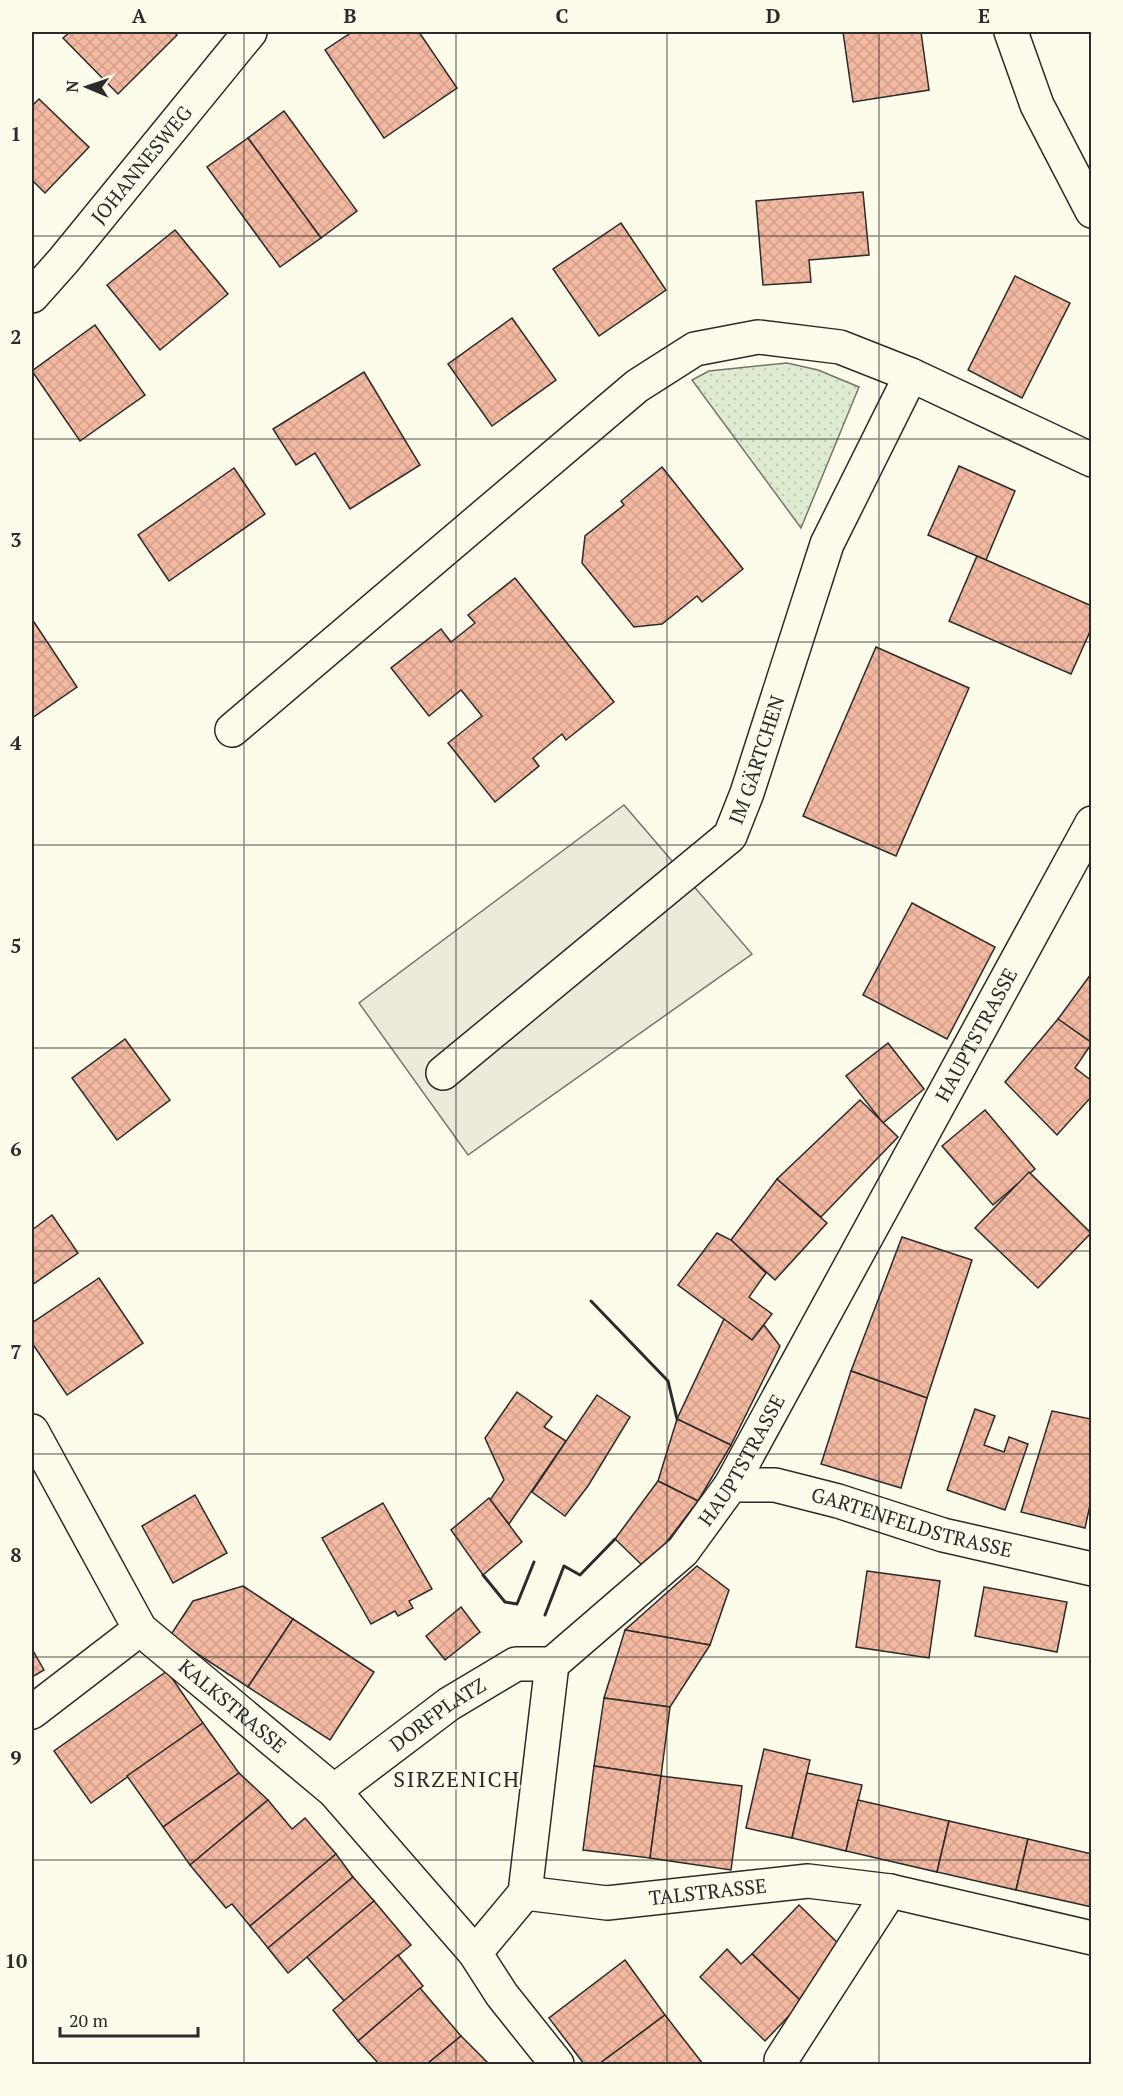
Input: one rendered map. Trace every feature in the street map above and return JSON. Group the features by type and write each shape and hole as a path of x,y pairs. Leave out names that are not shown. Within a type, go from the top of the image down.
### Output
{"street":[{"name":"JOHANNESWEG","path":"32,296 250,32"},
{"path":"1011,32 1037,105 1092,211"},
{"path":"232,730 637,386 695,349 758,337 840,346 911,375 1092,460"},
{"name":"IM GÄRTCHEN","path":"443,1073 730,836 751,781 827,544 911,375"},
{"name":"HAUPTSTRASSE","path":"552,1664 683,1551 731,1485 1092,823"},
{"name":"KALKSTRASSE","path":"32,1431 140,1629 334,1791 476,1953"},
{"name":"GARTENFELDSTRASSE","path":"731,1485 775,1485 838,1501 943,1534 1092,1569"},
{"path":"32,1712 140,1629"},
{"name":"DORFPLATZ","path":"334,1791 449,1704 516,1664 552,1664"},
{"path":"552,1664 525,1893 476,1953 502,1995 558,2064"},
{"name":"TALSTRASSE","path":"525,1893 607,1903 808,1881 890,1891 1092,1938"},
{"path":"781,2064 781,2060 890,1891"}],"green space":[{"path":"787,363 818,370 859,387 801,528 692,380 709,371"}],"shaded area":[{"path":"624,805 752,954 468,1155 359,1003"}],"building":[{"path":"70,32 174,32 177,35 118,94 63,38"},
{"path":"352,32 419,32 457,88 384,138 325,50"},
{"path":"843,32 921,32 929,90 853,102"},
{"path":"39,99 89,147 45,193 32,180 32,106"},
{"path":"284,111 357,211 321,238 248,138"},
{"path":"248,138 321,238 280,267 207,167"},
{"path":"863,192 869,255 809,260 811,282 763,285 756,201"},
{"path":"621,223 666,290 599,336 553,269"},
{"path":"175,230 228,294 160,350 107,285"},
{"path":"1015,276 1070,303 1022,398 968,370"},
{"path":"512,318 556,380 492,426 448,364"},
{"path":"95,325 145,395 80,441 32,371"},
{"path":"364,372 420,465 350,509 315,453 296,465 273,429"},
{"path":"959,466 1015,491 986,560 928,535"},
{"path":"662,467 743,569 702,602 697,596 662,624 634,627 582,563 585,536 624,505 621,501"},
{"path":"234,468 265,514 169,581 138,535"},
{"path":"977,556 1092,606 1092,627 1071,674 949,621"},
{"path":"515,578 614,702 566,740 562,734 533,758 539,766 495,802 448,743 482,716 461,690 429,716 391,668 441,629 451,642 475,623 468,615"},
{"path":"32,619 77,687 32,718"},
{"path":"876,647 969,688 896,856 803,816"},
{"path":"912,903 995,947 947,1039 863,995"},
{"path":"1092,975 1092,1043 1058,1019"},
{"path":"1058,1019 1092,1043 1075,1068 1092,1081 1092,1096 1057,1135 1005,1082"},
{"path":"125,1039 170,1100 117,1140 72,1078"},
{"path":"888,1043 924,1089 883,1123 846,1076"},
{"path":"860,1100 898,1137 821,1217 777,1179"},
{"path":"985,1110 1035,1169 993,1205 942,1146"},
{"path":"1029,1172 1091,1233 1038,1288 975,1228"},
{"path":"777,1179 827,1223 775,1280 731,1240"},
{"path":"52,1215 78,1253 32,1285 32,1230"},
{"path":"717,1233 731,1240 766,1273 749,1297 772,1314 752,1340 678,1285"},
{"path":"902,1237 972,1260 927,1398 851,1371"},
{"path":"99,1278 143,1343 67,1395 32,1343 32,1323"},
{"path":"724,1319 752,1340 764,1325 780,1346 731,1445 677,1419"},
{"path":"851,1371 927,1398 901,1488 821,1464"},
{"path":"517,1392 552,1417 544,1427 566,1441 509,1524 490,1500 504,1480 485,1438"},
{"path":"597,1395 630,1417 588,1486 565,1516 532,1492"},
{"path":"975,1409 995,1416 984,1445 1004,1452 1009,1437 1028,1444 1005,1510 947,1490"},
{"path":"1052,1411 1091,1419 1092,1496 1085,1528 1021,1512"},
{"path":"677,1419 731,1445 698,1501 658,1481"},
{"path":"658,1481 698,1501 646,1569 615,1539"},
{"path":"195,1495 227,1553 173,1583 142,1526"},
{"path":"489,1498 522,1542 483,1575 451,1530"},
{"path":"383,1503 432,1589 409,1601 413,1608 398,1616 395,1611 371,1624 322,1538"},
{"path":"697,1566 729,1590 710,1645 625,1630"},
{"path":"867,1571 940,1581 929,1658 856,1647"},
{"path":"243,1586 293,1619 248,1687 170,1636 193,1601"},
{"path":"984,1587 1067,1602 1057,1652 975,1636"},
{"path":"461,1607 480,1632 445,1660 426,1636"},
{"path":"293,1619 374,1672 330,1740 248,1687"},
{"path":"625,1630 710,1645 670,1707 604,1698"},
{"path":"32,1649 44,1670 32,1677"},
{"path":"167,1671 203,1723 91,1803 54,1751"},
{"path":"604,1698 670,1707 661,1776 594,1766"},
{"path":"203,1723 239,1773 163,1827 127,1776"},
{"path":"764,1749 810,1760 792,1838 746,1828"},
{"path":"594,1766 661,1776 650,1858 583,1850"},
{"path":"239,1773 268,1800 190,1865 163,1827"},
{"path":"807,1773 862,1785 846,1851 792,1838"},
{"path":"661,1776 742,1786 731,1870 650,1858"},
{"path":"268,1800 292,1829 305,1818 336,1854 250,1926 232,1904 226,1908 190,1865"},
{"path":"858,1800 949,1821 937,1872 846,1851"},
{"path":"949,1821 1028,1839 1016,1890 937,1872"},
{"path":"1028,1839 1092,1854 1092,1907 1016,1890"},
{"path":"336,1854 353,1877 268,1948 250,1926"},
{"path":"353,1877 374,1901 288,1973 268,1948"},
{"path":"374,1901 411,1945 344,2001 307,1957"},
{"path":"799,1905 849,1954 802,2002 752,1954"},
{"path":"727,1949 741,1964 752,1954 802,2002 765,2041 700,1977"},
{"path":"398,1955 423,1986 358,2041 333,2010"},
{"path":"625,1960 665,2015 599,2064 584,2064 549,2018"},
{"path":"420,1988 461,2036 427,2064 379,2064 358,2041"},
{"path":"665,2015 703,2064 599,2064"},
{"path":"461,2036 489,2064 427,2064"}],"wall":[{"path":"591,1301 668,1381 677,1419"},
{"path":"545,1615 564,1566 580,1575 615,1539"},
{"path":"483,1575 505,1602 517,1604 534,1562"}],"district":[{"name":"SIRZENICH","path":"457,1779"}]}
